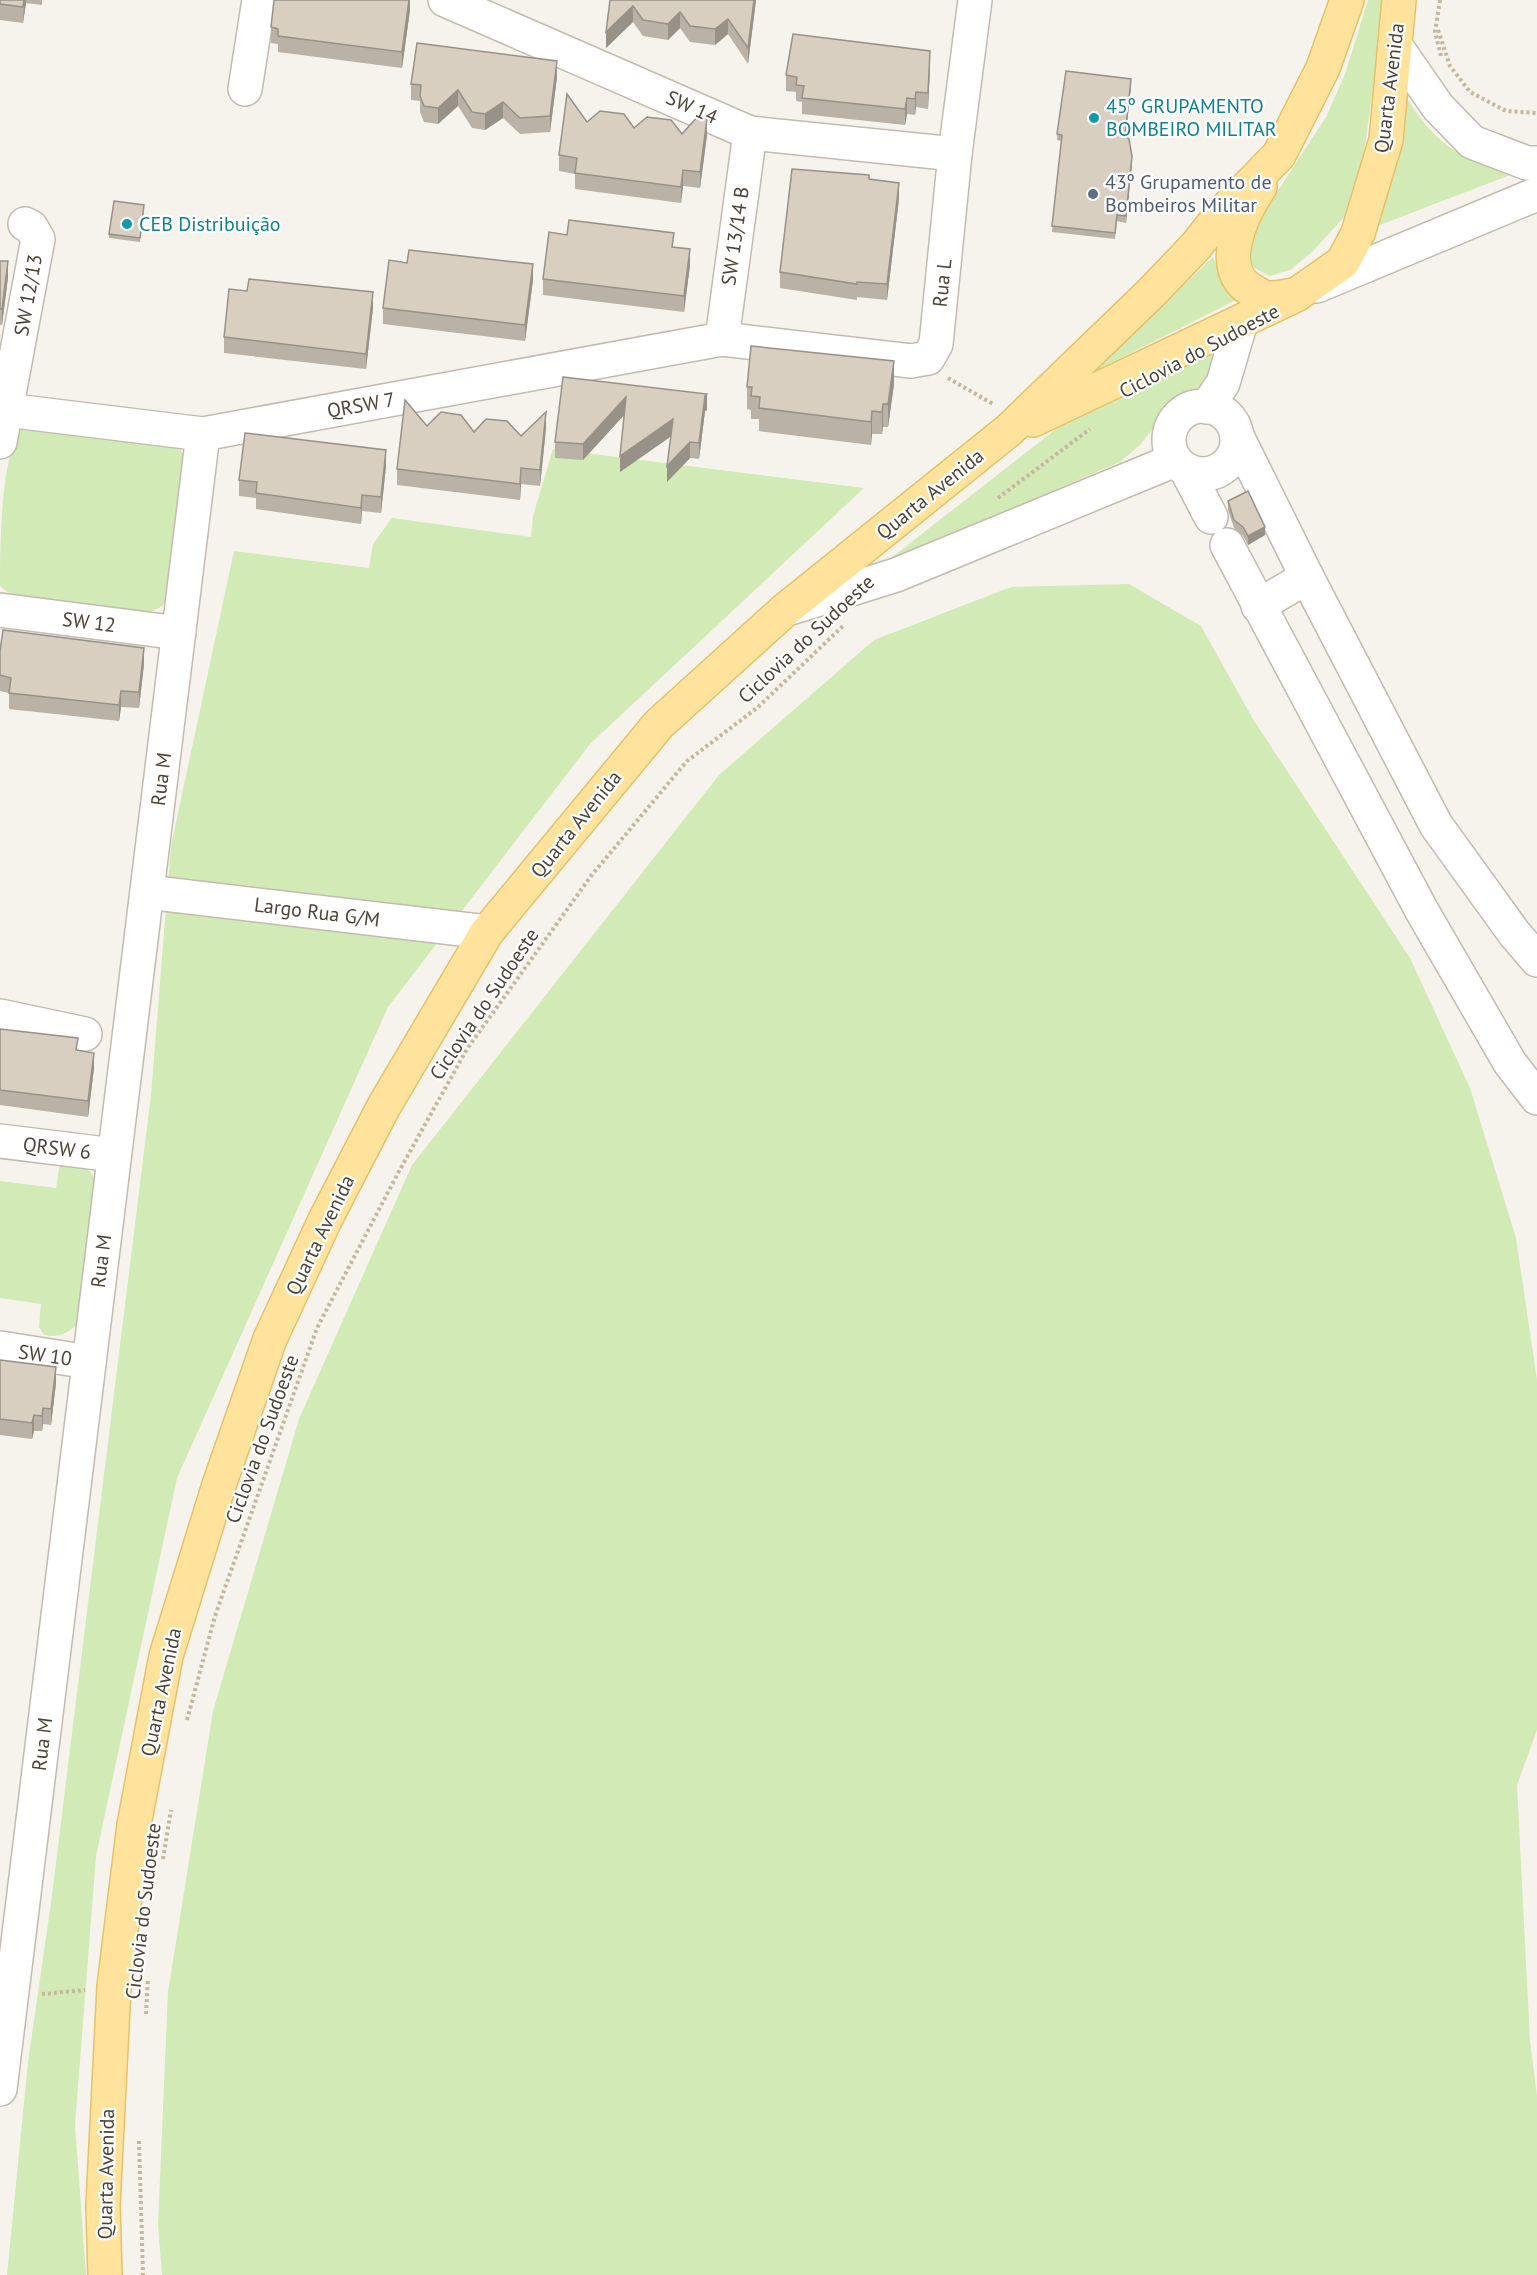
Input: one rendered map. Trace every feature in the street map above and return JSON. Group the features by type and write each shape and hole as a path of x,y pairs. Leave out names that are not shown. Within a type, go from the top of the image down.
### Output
{"main road":[{"name":"Quarta Avenida","path":"105,2275 103,2205 114,1987 134,1825 166,1656 242,1418 270,1339 325,1220 384,1106 487,932 658,724 785,610 1009,430 1151,293 1196,246 1223,212 1280,155 1323,68 1347,0"},
{"name":"Quarta Avenida","path":"1009,430 1296,295 1343,262 1358,232 1386,140 1398,0"},
{"path":"1280,155 1250,203 1232,253 1234,268 1241,285 1268,298 1296,295"}],"street":[{"path":"244,89 259,0"},
{"name":"SW 14","path":"445,0 750,133 955,154"},
{"name":"Rua L","path":"928,358 936,344 955,154 975,0"},
{"path":"1395,45 1438,107 1472,142 1527,162 1537,163"},
{"name":"SW 13/14 B","path":"722,339 750,133"},
{"path":"1296,295 1537,194"},
{"name":"SW 12/13","path":"0,442 3,409 38,239 32,227 25,224"},
{"path":"1207,407 1223,383 1241,322"},
{"path":"722,339 911,362 928,358"},
{"name":"QRSW 7","path":"3,409 203,434 722,339"},
{"path":"1211,517 1169,447 1170,431 1177,418 1189,409 1207,407 1227,416 1307,577 1436,825 1514,933 1537,960"},
{"name":"Rua M","path":"0,2084 12,1996 13,1874 89,1362 203,434"},
{"path":"785,610 896,575 1181,466 1212,474 1232,459 1237,448 1237,436"},
{"path":"1227,545 1422,911 1510,1063 1537,1098"},
{"path":"1258,606 1307,577"},
{"name":"SW 12","path":"0,610 179,633"},
{"name":"Largo Rua G/M","path":"147,892 487,932"},
{"path":"0,1016 85,1034"},
{"name":"QRSW 6","path":"0,1141 114,1155"},
{"name":"SW 10","path":"0,1348 89,1362"}],"path":[{"path":"1441,0 1435,32 1444,68"},
{"path":"1441,0 1438,32 1450,66 1470,92 1506,111 1537,113"},
{"path":"928,358 942,376 991,402 1009,430"},
{"path":"990,504 1094,426"},
{"name":"Ciclovia do Sudoeste","path":"186,1727 215,1616 317,1329 397,1175 467,1049 591,876 687,761 757,708 847,622"},
{"name":"Ciclovia do Sudoeste","path":"162,1866 171,1808"},
{"name":"Ciclovia do Sudoeste","path":"145,2025 150,1970"},
{"path":"12,1996 114,1987 148,1981"},
{"path":"139,2137 143,2275"}],"green space":[{"path":"1368,0 1385,0 1360,182 1347,214 1312,252 1290,270 1270,276 1254,268 1243,253 1262,215 1326,117 1345,74"},
{"path":"1403,91 1422,120 1447,145 1468,158 1518,172 1372,228 1398,159"},
{"path":"1213,257 1221,277 1238,299 1069,384 1129,337"},
{"path":"1209,346 1213,360 1209,379 1166,412 1140,445 1120,462 886,562 1070,418"},
{"path":"24,425 179,446 186,461 171,595 161,607 148,613 12,596 0,586 1,525 6,477 16,437"},
{"path":"553,449 864,488 590,744 388,1007 177,1478 96,1856 75,2125 86,2275 7,2275 28,2062 51,1903 151,1095 171,846 234,551 369,568 373,544 392,518 531,537 533,516"},
{"path":"1129,584 1201,626 1253,719 1410,958 1470,1088 1516,1238 1537,1380 1537,1730 1517,1785 1530,2041 1537,2096 1537,2275 162,2275 158,2225 168,1992 213,1711 299,1419 412,1165 719,775 874,640 1011,587"},
{"path":"60,1163 84,1163 96,1180 77,1324 62,1334 49,1336 44,1335 39,1327 41,1304 0,1298 0,1181 56,1188"}],"building":[{"path":"0,0 24,0 23,7 0,4"},
{"path":"274,0 409,0 402,52 278,36 278,29 271,27"},
{"path":"610,0 754,0 748,48 728,19 715,29 690,26 680,12 668,24 643,20 633,6 606,32"},
{"path":"793,34 930,51 928,93 916,92 915,99 907,98 905,109 802,98 804,86 796,85 797,77 786,75"},
{"path":"417,43 557,61 550,116 520,118 503,102 485,114 472,112 458,90 438,108 424,106 420,96 421,85 411,84"},
{"path":"1066,71 1131,79 1125,136 1129,139 1132,156 1126,216 1117,215 1115,233 1052,226 1062,135 1057,134"},
{"path":"567,94 587,122 600,111 624,114 634,128 647,117 671,120 682,134 699,115 707,119 700,172 683,170 681,187 575,173 577,158 559,155"},
{"path":"792,169 869,175 869,179 899,183 887,284 857,282 857,284 780,272"},
{"name":"CEB Distribuição","path":"114,201 144,205 140,238 109,234"},
{"path":"569,220 674,233 672,247 690,249 684,296 543,279 549,232 567,235"},
{"path":"409,250 533,264 525,325 383,308 389,260 407,263"},
{"path":"0,261 8,261 2,309 0,309"},
{"path":"249,279 373,292 366,354 224,337 229,289 247,291"},
{"path":"751,346 894,361 888,404 883,404 882,412 872,411 871,422 759,408 760,397 751,396 752,387 747,387"},
{"path":"563,377 707,394 699,443 690,442 667,466 673,419 620,456 626,397 583,444 555,442"},
{"path":"405,400 427,426 441,412 461,415 474,432 486,419 507,421 521,436 546,412 540,470 521,468 520,484 397,469"},
{"path":"245,433 386,450 381,497 362,495 361,508 256,493 257,482 239,480"},
{"path":"1248,491 1265,527 1248,536 1243,527 1234,520 1228,501"},
{"path":"3,630 144,648 139,692 121,691 119,705 9,693 11,678 0,675"},
{"path":"0,1029 78,1038 76,1050 94,1053 88,1101 0,1090"},
{"path":"0,1360 56,1367 51,1409 43,1408 42,1416 34,1415 32,1423 0,1419"}],"place":[{"name":"45º GRUPAMENTO BOMBEIRO MILITAR","path":"1094,118"},
{"name":"43º Grupamento de Bombeiros Militar","path":"1093,194"},
{"name":"CEB Distribuição","path":"127,224"}]}
